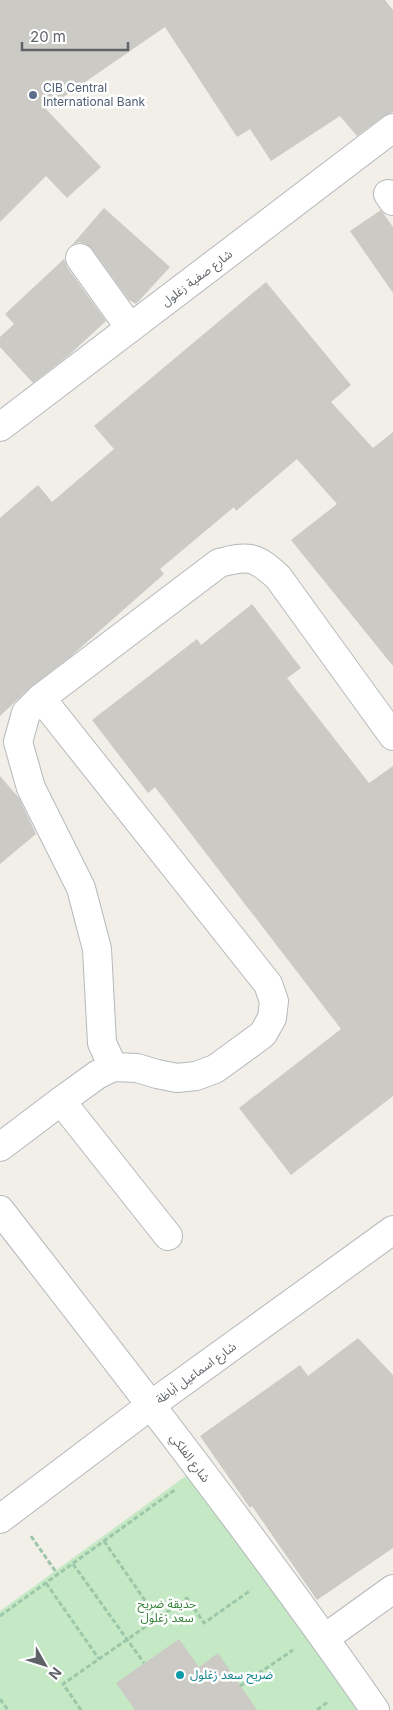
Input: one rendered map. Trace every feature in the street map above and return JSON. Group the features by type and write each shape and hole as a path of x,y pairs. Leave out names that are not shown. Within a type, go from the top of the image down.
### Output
{"street":[{"name":"شارع صفية زغلول","path":"0,427 393,128"},
{"path":"80,258 130,328"},
{"path":"113,1067 102,1043 98,949 81,888 31,788 18,742 26,713 41,698 219,563 240,557 262,562 278,577 393,736"},
{"path":"0,1147 97,1075 113,1067 137,1068 177,1078 196,1076 215,1069 263,1034 272,1018 274,1001 268,984 41,698"},
{"path":"61,1101 168,1236"},
{"name":"شارع الفلكي","path":"0,1210 152,1406 325,1638 375,1710"},
{"name":"شارع اسماعيل أباظة","path":"6,1514 393,1230"},
{"path":"325,1638 393,1588"}],"path":[{"path":"0,1616 181,1485"},
{"path":"6,1514 58,1575"},
{"path":"104,1542 158,1618"},
{"path":"73,1564 144,1663"},
{"path":"46,1583 99,1659"},
{"path":"82,1710 63,1684 187,1598 204,1623 255,1587"},
{"path":"240,1686 295,1648"},
{"path":"0,1699 8,1710"}],"green space":[{"name":"حديقة ضريح سعد زغلول","path":"190,1473 362,1710 0,1710 0,1611"}],"building":[{"path":"0,0 385,0 393,10 393,112 384,116 357,136 340,116 271,161 250,129 237,137 165,27 46,109 101,167 67,198 46,176 0,222"},
{"path":"104,208 170,267 136,304 129,300 92,249 86,244 79,242 72,245"},
{"path":"381,210 393,227 393,293 350,231"},
{"path":"64,259 67,267 106,321 69,355 33,383 0,347 0,337 14,324 5,314"},
{"path":"266,282 351,385 331,402 373,448 393,432 393,666 291,540 337,504 297,459 236,511 234,507 160,569 164,574 70,657 32,686 0,716 0,518 38,485 52,502 114,449 94,426"},
{"path":"252,604 301,668 287,678 369,783 393,766 393,1096 291,1175 239,1108 341,1029 155,787 148,793 92,720 197,639 201,645"},
{"path":"0,776 19,798 36,834 0,864"},
{"path":"358,1338 393,1375 393,1548 317,1600 252,1506 250,1508 200,1436 300,1365 308,1376"},
{"name":"ضريح سعد زغلول","path":"179,1639 199,1667 218,1653 257,1710 135,1710 116,1683"}],"place":[{"name":"CIB Central International Bank","path":"33,95"},
{"name":"ضريح سعد زغلول","path":"180,1675"}]}
